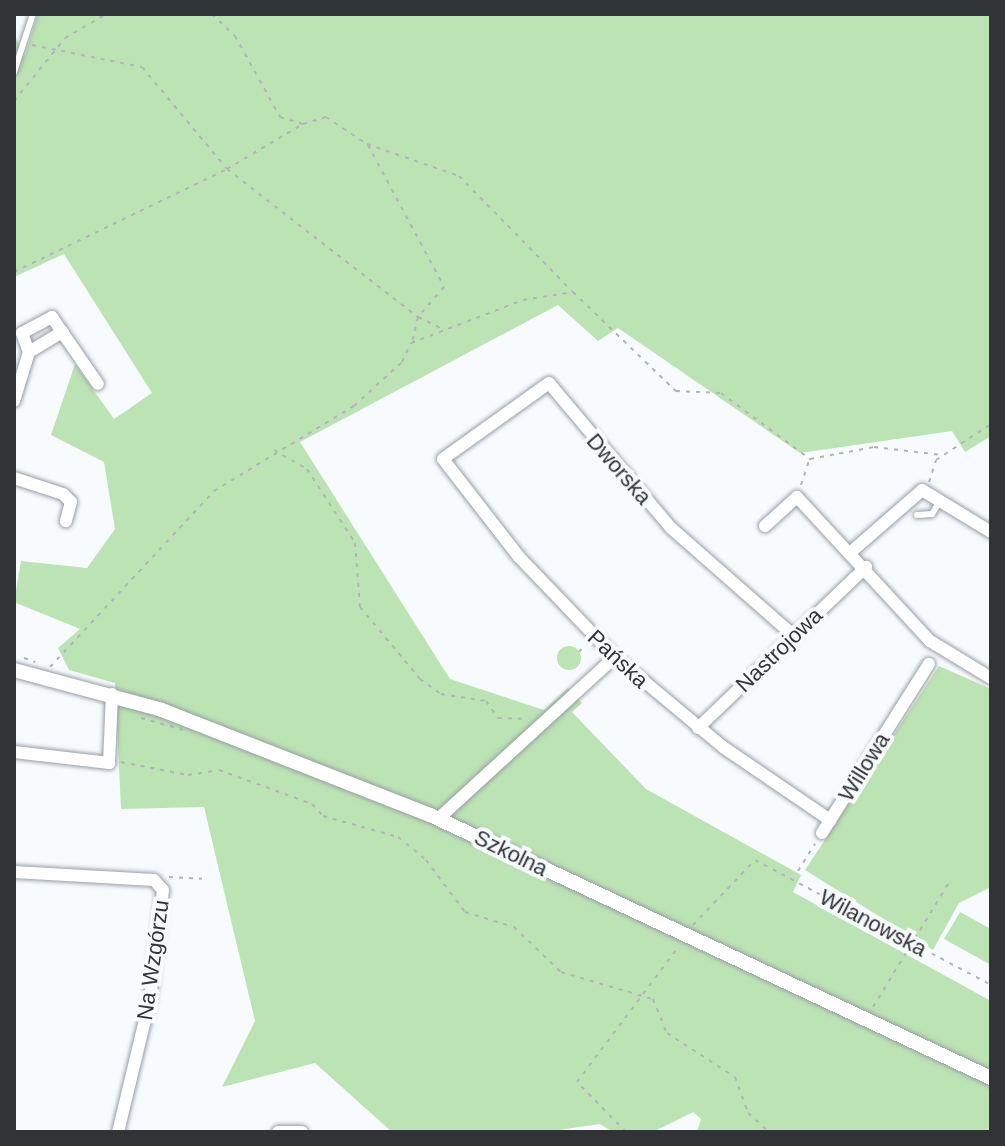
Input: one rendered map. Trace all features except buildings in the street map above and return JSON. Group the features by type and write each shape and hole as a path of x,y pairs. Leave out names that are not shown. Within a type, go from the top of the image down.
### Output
{"street":[{"path":"29,352 17,340 46,317 62,332 98,384"},
{"path":"14,401 29,352 62,332"},
{"name":"Dworska","path":"443,459 549,383 671,528 794,636"},
{"name":"Pańska","path":"443,459 519,557 615,657 698,728 830,820"},
{"path":"14,478 63,494 71,502 66,521"},
{"path":"851,552 922,490 991,532"},
{"path":"765,526 797,497 930,641 991,678"},
{"name":"Nastrojowa","path":"698,728 863,570"},
{"path":"438,819 615,657"},
{"name":"Willowa","path":"822,833 929,664"},
{"name":"Szkolna","path":"14,670 112,694 438,819 684,939 991,1078"},
{"path":"14,752 109,763 113,752 112,694"},
{"name":"Na Wzgórzu","path":"14,872 158,884 150,999 118,1132"},
{"path":"278,1132 302,1132"}],"lane":[{"path":"14,72 33,14"},
{"path":"917,515 932,516 940,501"}],"path":[{"path":"14,101 55,48 106,14"},
{"path":"212,14 235,36 280,117 303,124"},
{"path":"23,44 142,67 227,169 418,317 442,328"},
{"path":"14,272 227,169 303,124 326,117 367,144 459,176 573,292"},
{"path":"367,144 444,287 418,317 411,343"},
{"path":"922,490 942,455 991,424"},
{"path":"273,449 307,469 355,543 360,607 420,679 441,694 486,701 498,718 520,714 537,727"},
{"path":"797,497 810,459"},
{"path":"48,677 84,637"},
{"path":"129,714 189,730"},
{"path":"113,752 124,766 141,771 158,764 188,775 204,769 234,775 312,804 323,816 398,837 426,860 465,912 514,927 561,972 609,992 644,993 656,1002 667,1033 735,1077 748,1113 769,1132"},
{"path":"798,871 822,833"},
{"name":"Wilanowska","path":"684,939 755,860 991,985"},
{"path":"158,884 171,877 202,879"},
{"path":"866,1019 951,879"},
{"path":"626,1132 577,1082 684,939"}],"green space":[{"path":"38,14 991,14 991,436 965,452 952,431 800,453 618,328 598,341 558,305 300,442 450,679 544,710 568,688 582,703 572,712 646,789 801,875 793,892 991,1001 991,1132 697,1132 701,1119 693,1112 653,1132 613,1132 600,1124 545,1132 392,1132 315,1063 222,1087 255,1021 204,807 121,809 115,683 69,670 58,648 80,629 14,602 21,561 87,568 115,529 104,462 51,435 75,364 114,419 152,393 64,254 14,277 14,35 25,55"},
{"path":"569,646 580,653 581,658 574,669 569,670 558,663 557,658 564,647"},
{"path":"939,666 991,689 991,887 959,903 933,950 805,870"},
{"path":"960,912 991,929 991,965 944,939"}]}
